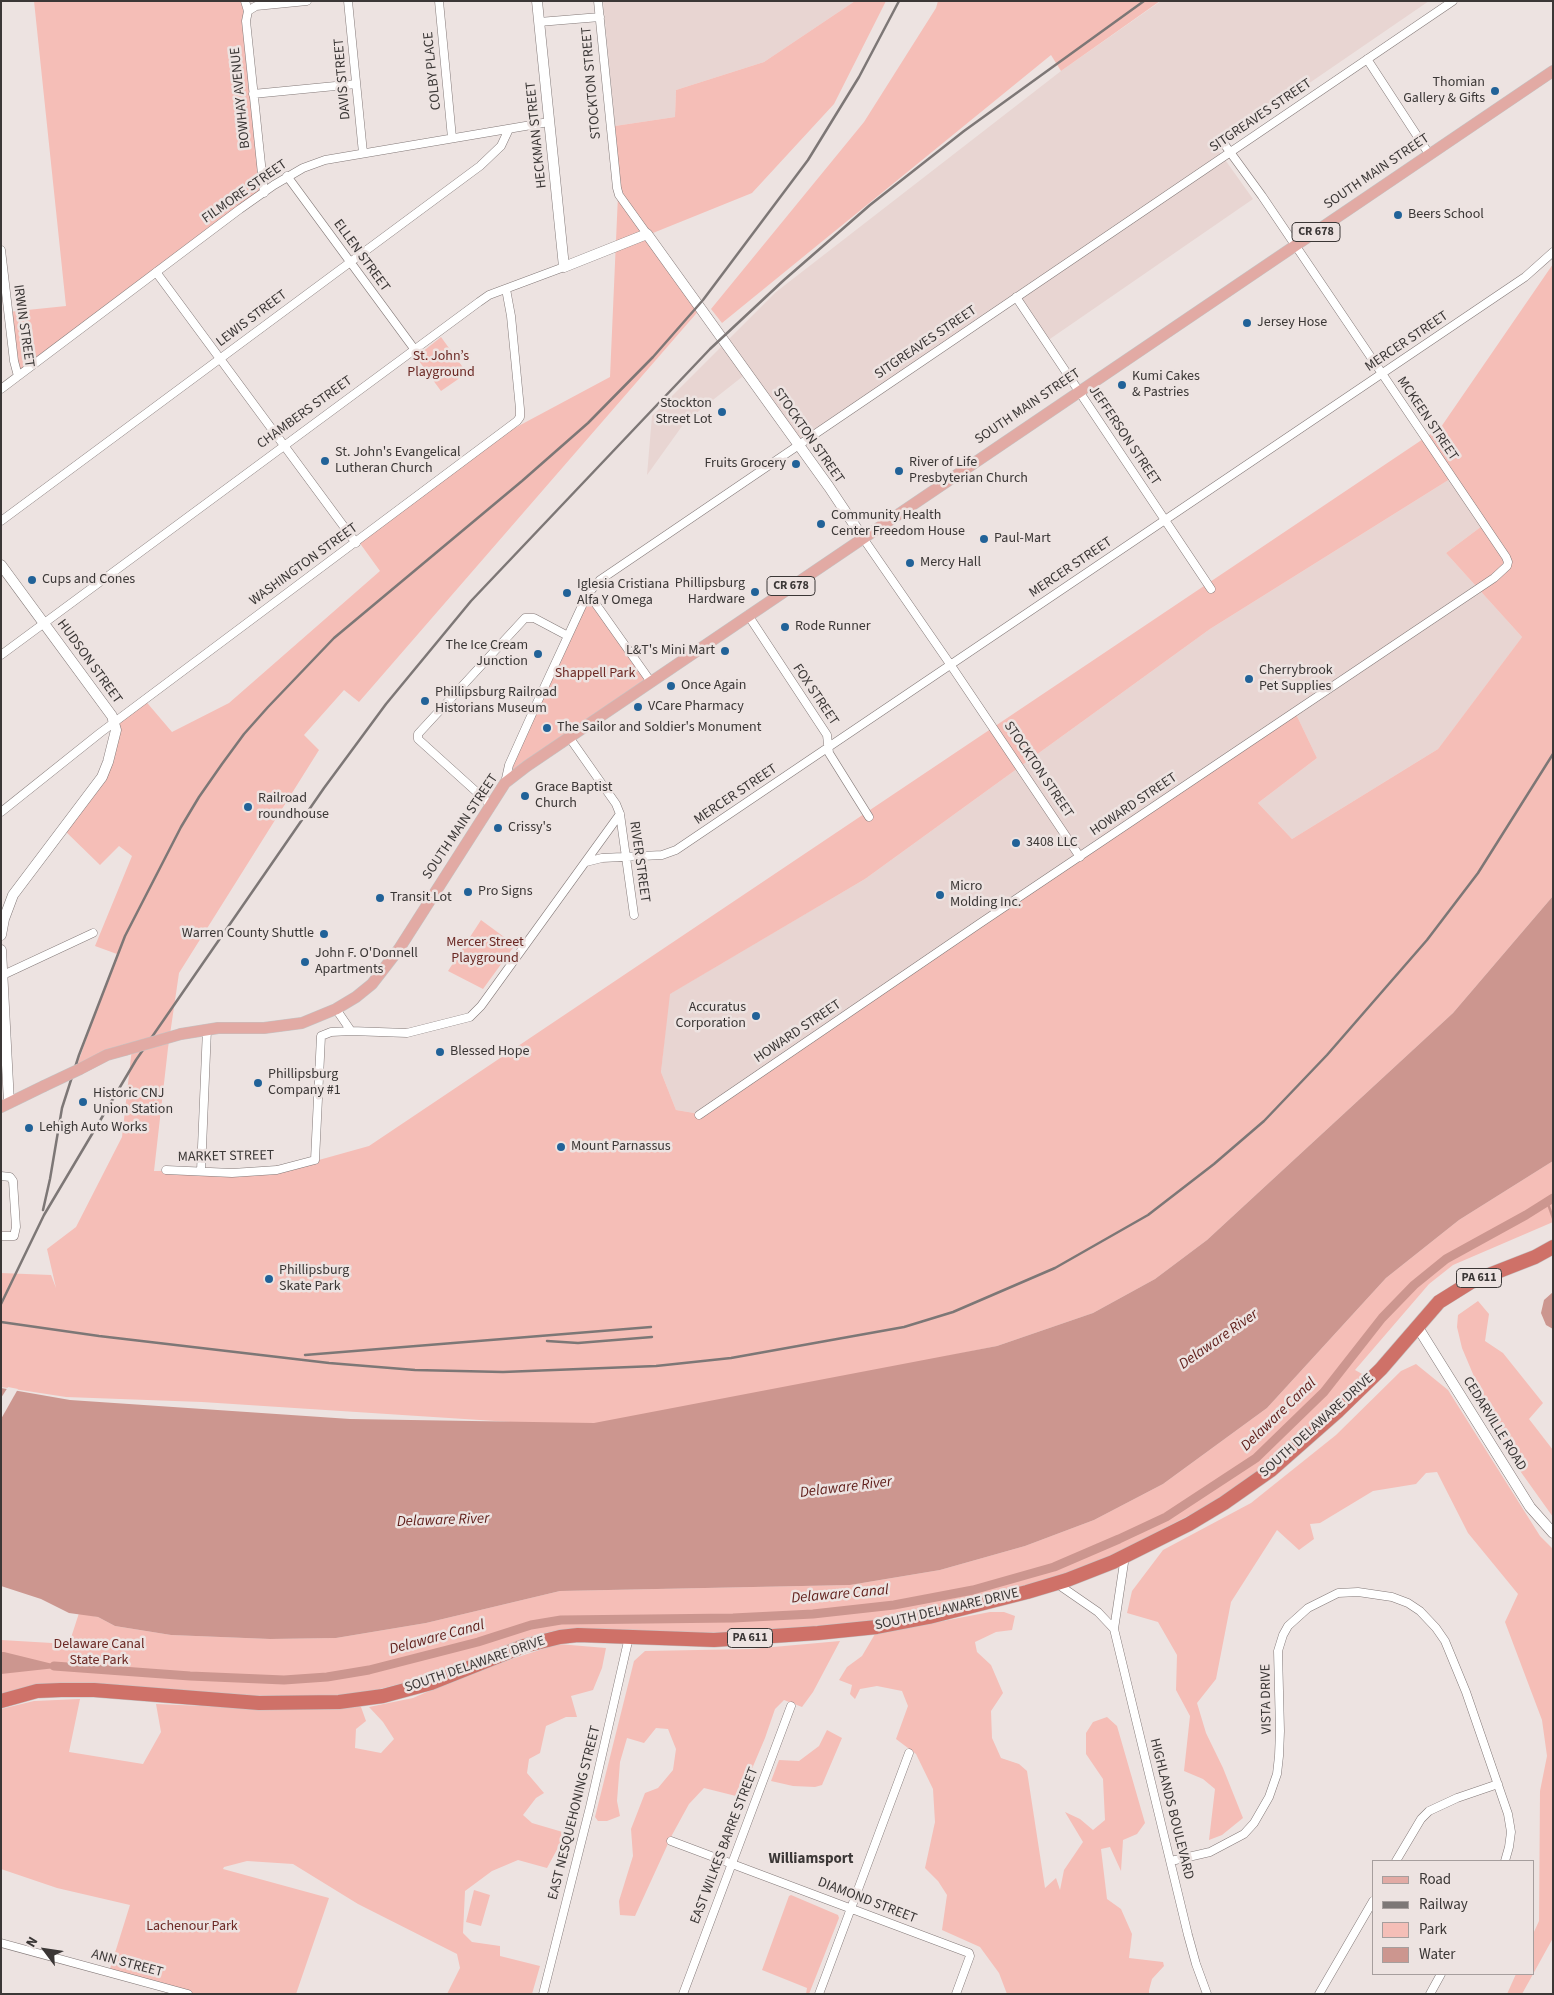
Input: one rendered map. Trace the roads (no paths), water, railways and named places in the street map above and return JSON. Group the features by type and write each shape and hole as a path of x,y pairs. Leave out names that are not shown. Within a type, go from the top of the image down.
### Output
{"highway":[{"name":"SOUTH DELAWARE DRIVE","path":"1,1701 37,1691 68,1690 259,1703 339,1702 383,1696 431,1683 537,1642 572,1636 714,1640 877,1627 929,1617 1056,1583 1094,1570 1125,1556 1214,1510 1271,1470 1365,1384 1439,1302 1460,1288 1482,1277 1535,1257 1553,1247"}],"main road":[{"name":"SOUTH MAIN STREET","path":"5,1105 125,1050 181,1034 207,1029 288,1026 302,1023 336,1010 356,997 372,984 400,949 505,783 748,615 1553,71"}],"street":[{"name":"BOWHAY AVENUE","path":"245,1 248,10 246,21 264,193"},
{"path":"248,10 256,6 307,1"},
{"name":"DAVIS STREET","path":"348,1 363,154"},
{"name":"COLBY PLACE","path":"439,1 452,138"},
{"name":"HECKMAN STREET","path":"537,1 564,266"},
{"name":"STOCKTON STREET","path":"598,1 619,195 829,487 1080,857"},
{"name":"SITGREAVES STREET","path":"505,783 509,765 518,742 587,595 592,587 610,572 1453,1"},
{"path":"539,22 600,17"},
{"path":"1367,59 1430,154"},
{"path":"253,94 356,84"},
{"name":"FILMORE STREET","path":"1,389 287,176 316,162 549,122"},
{"name":"LEWIS STREET","path":"1,521 480,166 501,146 509,129"},
{"name":"MCKEEN STREET","path":"1222,140 1506,558 1507,565"},
{"name":"ELLEN STREET","path":"287,176 415,350"},
{"name":"CHAMBERS STREET","path":"1,655 479,302 506,289 647,234"},
{"name":"IRWIN STREET","path":"1,250 14,361 18,376"},
{"name":"MERCER STREET","path":"586,862 602,858 662,855 676,850 1525,276 1553,252"},
{"path":"156,272 356,542"},
{"name":"WASHINGTON STREET","path":"1,812 114,722 517,421 520,417 520,410 506,289"},
{"name":"JEFFERSON STREET","path":"1016,297 1211,589"},
{"name":"HUDSON STREET","path":"1,565 114,722 116,734 102,777 13,895 4,920 1,936"},
{"name":"HOWARD STREET","path":"699,1115 1494,578 1507,565"},
{"path":"587,595 594,600 651,682"},
{"name":"FOX STREET","path":"748,615 827,734 829,738 829,753 869,817"},
{"path":"491,805 418,739 418,734 514,627 525,618 534,618 568,636"},
{"name":"RIVER STREET","path":"569,737 616,804 620,814 634,915"},
{"path":"336,1010 351,1031 407,1033 470,1017 481,1006 620,814"},
{"path":"2,976 93,933"},
{"path":"1,950 5,1105"},
{"path":"201,1172 207,1029"},
{"name":"MARKET STREET","path":"166,1170 232,1172 277,1170 315,1160 320,1039 323,1034 351,1031"},
{"path":"1,1236 14,1236 16,1226 14,1183 10,1177 3,1176"},
{"name":"CEDARVILLE ROAD","path":"1416,1326 1530,1507 1553,1533"},
{"name":"HIGHLANDS BOULEVARD","path":"1125,1556 1114,1629 1191,1945 1207,1994"},
{"path":"1056,1583 1098,1612 1114,1629"},
{"name":"VISTA DRIVE","path":"1171,1861 1210,1852 1244,1834 1254,1823 1264,1807 1276,1774 1279,1756 1278,1651 1283,1635 1292,1622 1308,1608 1338,1593 1358,1592 1392,1596 1420,1611 1436,1628 1450,1652 1466,1692 1508,1814 1510,1832 1509,1847 1505,1860"},
{"name":"EAST NESQUEHONING STREET","path":"543,1994 590,1807 629,1637"},
{"name":"EAST WILKES BARRE STREET","path":"683,1994 791,1706"},
{"path":"819,1994 909,1753"},
{"path":"1397,1860 1421,1819 1429,1811 1457,1798 1498,1784"},
{"name":"DIAMOND STREET","path":"671,1841 970,1954 956,1994"},
{"path":"1319,1994 1372,1903"},
{"name":"ANN STREET","path":"1,1943 188,1994"},
{"path":"1430,1994 1441,1975"}],"water":[{"name":"Delaware River","path":"1553,896 1553,1161 1459,1220 1386,1278 1267,1408 1163,1484 1094,1520 1025,1546 940,1570 850,1585 560,1591 426,1623 336,1638 270,1639 171,1635 115,1626 98,1617 69,1613 41,1599 1,1586 1,1388 70,1400 350,1419 594,1423 997,1346 1093,1313 1155,1279 1207,1240 1453,1013"},
{"path":"1553,1292 1553,1329 1546,1325 1541,1313 1544,1300"},
{"path":"1,1652 4,1652 65,1667 1,1674"}],"waterway":[{"name":"Delaware Canal","path":"54,1666 190,1676 284,1680 327,1677 369,1670 478,1642 531,1625 561,1620 733,1618 813,1614 894,1605 973,1590 1054,1567 1166,1517 1256,1458 1324,1392 1382,1318 1414,1285 1446,1259 1553,1198"},
{"path":"1547,1201 1553,1218"}],"railway":[{"path":"43,1210 62,1108 79,1055 125,936 181,827 222,764 244,734 334,638 522,481 588,423 653,357 703,300 808,160 859,77 899,1"},
{"path":"1,1304 44,1215 136,1060 324,788 386,704 471,601 710,349 784,280 870,205 964,131 1144,1"},
{"path":"1,1322 99,1336 329,1363 415,1370 503,1372 656,1366 731,1358 904,1327 953,1312 1055,1268 1148,1215 1214,1164 1264,1121 1327,1055 1427,940 1478,873 1553,754"},
{"path":"305,1355 651,1327"},
{"path":"547,1341 578,1343 652,1337"}],"place":[{"name":"Thomian Gallery & Gifts","path":"1495,91"},
{"name":"Beers School","path":"1398,215"},
{"name":"Jersey Hose","path":"1247,323"},
{"name":"Kumi Cakes & Pastries","path":"1122,385"},
{"name":"Stockton Street Lot","path":"722,412"},
{"name":"St. John's Evangelical Lutheran Church","path":"325,461"},
{"name":"Fruits Grocery","path":"796,464"},
{"name":"River of Life Presbyterian Church","path":"899,471"},
{"name":"Community Health Center Freedom House","path":"821,524"},
{"name":"Paul-Mart","path":"984,539"},
{"name":"Mercy Hall","path":"910,563"},
{"name":"Cups and Cones","path":"32,580"},
{"name":"Phillipsburg Hardware","path":"755,592"},
{"name":"Iglesia Cristiana Alfa Y Omega","path":"567,593"},
{"name":"Rode Runner","path":"785,627"},
{"name":"L&T's Mini Mart","path":"725,651"},
{"name":"The Ice Cream Junction","path":"538,654"},
{"name":"Cherrybrook Pet Supplies","path":"1249,679"},
{"name":"Once Again","path":"671,686"},
{"name":"Phillipsburg Railroad Historians Museum","path":"425,701"},
{"name":"VCare Pharmacy","path":"638,707"},
{"name":"The Sailor and Soldier's Monument","path":"547,728"},
{"name":"Grace Baptist Church","path":"525,796"},
{"name":"Railroad roundhouse","path":"248,807"},
{"name":"Crissy's","path":"498,828"},
{"name":"3408 LLC","path":"1016,843"},
{"name":"Pro Signs","path":"468,892"},
{"name":"Micro Molding Inc.","path":"940,895"},
{"name":"Transit Lot","path":"380,898"},
{"name":"Warren County Shuttle","path":"324,934"},
{"name":"John F. O'Donnell Apartments","path":"305,962"},
{"name":"Accuratus Corporation","path":"756,1016"},
{"name":"Blessed Hope","path":"440,1052"},
{"name":"Phillipsburg Company #1","path":"258,1083"},
{"name":"Historic CNJ Union Station","path":"83,1102"},
{"name":"Lehigh Auto Works","path":"29,1128"},
{"name":"Mount Parnassus","path":"561,1147"},
{"name":"Phillipsburg Skate Park","path":"269,1279"}],"district":[{"name":"Williamsport","path":"811,1860"}],"park label":[{"name":"St. John’s Playground","path":"441,366"},
{"name":"Shappell Park","path":"595,674"},
{"name":"Mercer Street Playground","path":"485,952"},
{"name":"Delaware Canal State Park","path":"99,1654"},
{"name":"Lachenour Park","path":"192,1927"}]}
